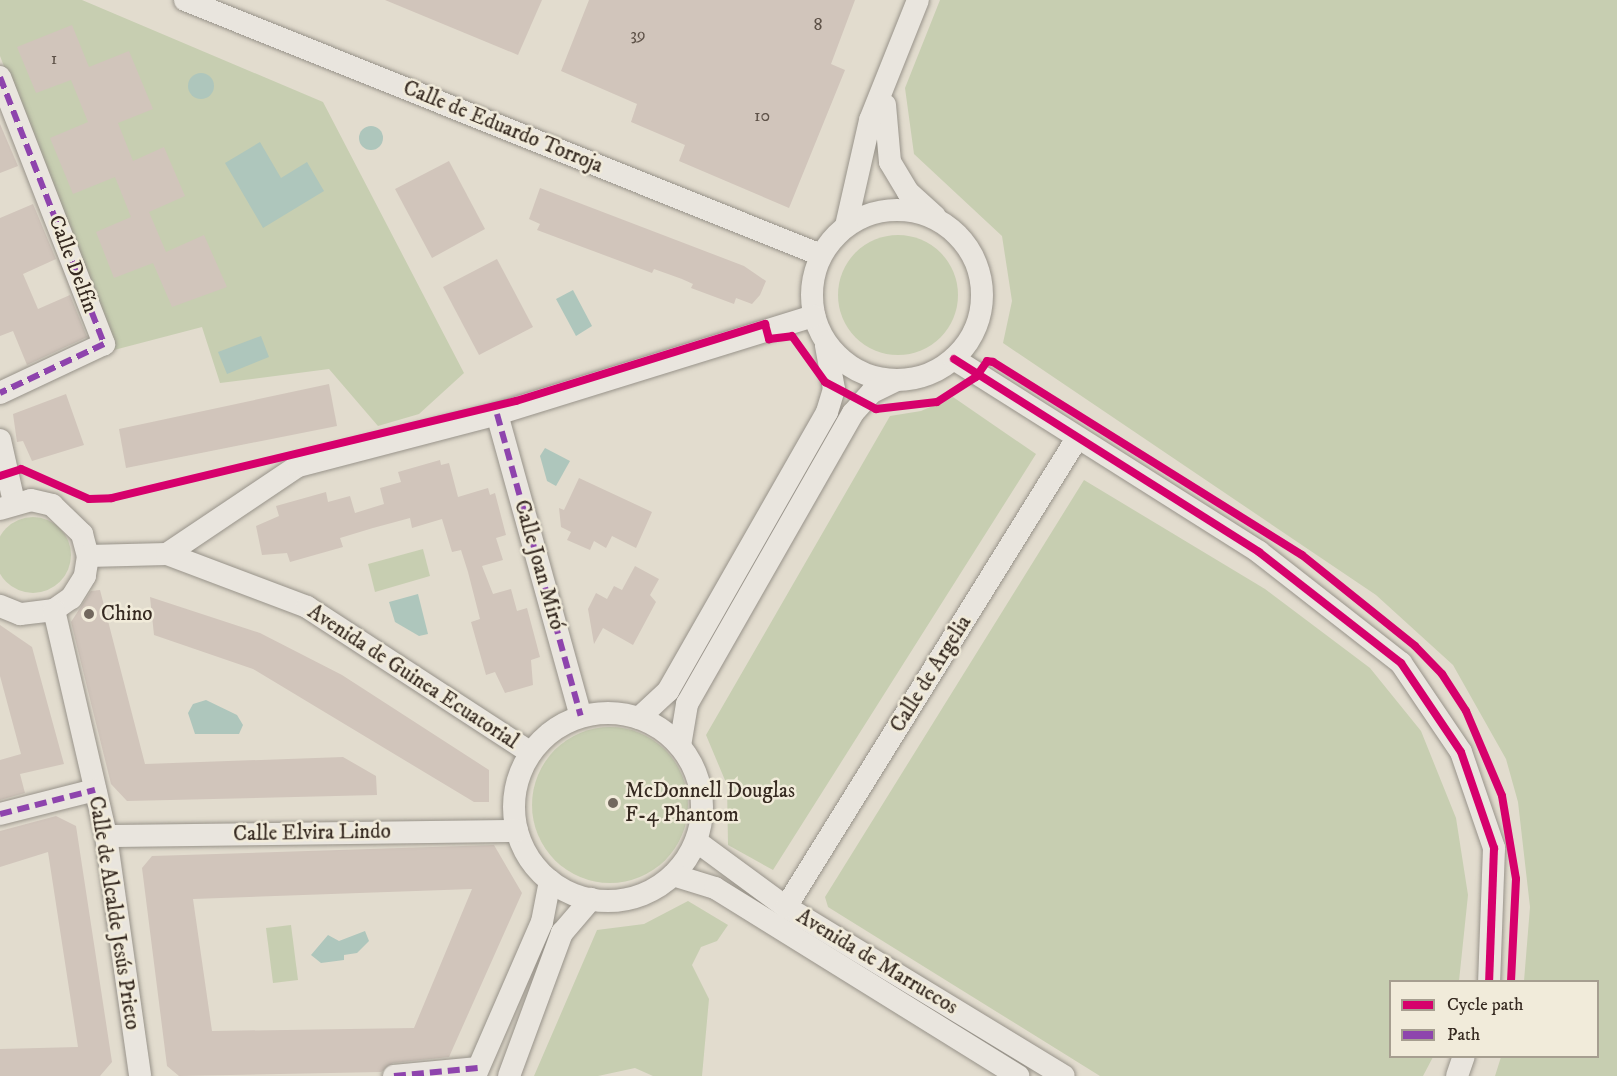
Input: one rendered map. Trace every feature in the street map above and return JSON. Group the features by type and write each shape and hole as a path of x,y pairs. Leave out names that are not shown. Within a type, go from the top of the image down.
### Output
{"street":[{"name":"Calle de Eduardo Torroja","path":"185,0 821,255"},
{"path":"846,226 870,120 918,0"},
{"name":"Calle Delfín","path":"0,76 104,344 0,393"},
{"path":"680,746 687,704 854,413 872,392 894,381 924,377 954,359 976,329 982,299 978,269 950,228 908,192 890,162 883,131 888,77"},
{"path":"639,718 668,691 827,412 834,389 825,341 814,316 812,289 821,255 846,226 871,213 899,210 926,215 950,228"},
{"path":"167,554 298,466 497,414 814,316"},
{"path":"825,341 856,371 894,381"},
{"path":"954,359 1076,440 1259,552 1401,663 1461,752 1494,848 1490,980"},
{"name":"Calle Joan Miró","path":"497,414 581,716"},
{"path":"0,440 7,506 52,505 69,516 82,534 88,556 85,576 71,598 54,610 20,614 0,606"},
{"name":"Calle de Argelia","path":"786,907 1076,440"},
{"name":"Avenida de Guinea Ecuatorial","path":"88,556 167,554 307,606 531,753"},
{"name":"Calle de Alcalde Jesús Prieto","path":"54,610 106,836 140,1076"},
{"path":"610,712 639,718 680,746 701,792 696,841 673,875 633,898 591,899 550,881 530,858 518,831 517,786 531,753 553,730 581,716 610,712"},
{"path":"0,814 94,790"},
{"name":"Calle Elvira Lindo","path":"106,836 518,831"},
{"name":"Avenida de Marruecos","path":"696,841 786,907 1064,1076"},
{"name":"Avenida de Marruecos","path":"673,875 715,888 1018,1076"},
{"path":"394,1076 477,1072 542,922 550,881"},
{"path":"509,1076 562,933 591,899"},
{"path":"1457,1076 1463,1058"}],"shaded area":[{"path":"0,0 82,0 323,102 464,373 419,414 378,426 329,369 220,383 202,327 114,350 0,56"},
{"path":"940,0 1617,0 1617,1076 1495,1076 1501,1058 1599,1058 1599,980 1524,980 1530,907 1518,802 1506,759 1453,665 1376,595 1003,343 1012,301 1002,236 914,154 905,88"},
{"path":"201,73 211,76 214,86 211,96 201,99 191,96 188,86 191,76"},
{"path":"371,126 379,130 383,138 379,146 371,150 363,146 359,138 363,130"},
{"path":"260,142 281,178 307,162 324,191 263,228 225,163"},
{"path":"898,235 921,240 940,253 953,272 958,295 953,318 940,337 921,350 898,355 875,350 856,337 843,318 838,295 843,272 856,253 875,240"},
{"path":"573,290 592,326 576,336 556,299"},
{"path":"261,336 269,357 227,374 218,352"},
{"path":"953,397 1036,454 773,870 728,845 727,785 706,735 890,416 921,411"},
{"path":"545,448 570,461 556,486 547,481 540,456"},
{"path":"1084,480 1265,589 1370,668 1421,731 1456,818 1468,895 1459,980 1389,980 1389,1058 1432,1058 1423,1076 1100,1076 828,907 825,897"},
{"path":"26,517 40,517 54,523 65,534 71,548 71,562 65,576 54,587 40,593 26,593 12,587 -1,572 -1,538 12,523"},
{"path":"423,549 430,576 375,592 368,564"},
{"path":"418,594 428,634 419,636 395,622 389,602"},
{"path":"206,700 237,715 243,725 239,734 195,734 188,713 193,704"},
{"path":"610,727 640,733 665,750 682,775 688,805 682,835 665,860 640,877 610,883 580,877 555,860 538,835 532,805 538,775 555,750 580,733"},
{"path":"688,901 728,925 717,941 701,947 692,965 709,999 702,1076 653,1076 635,1068 598,1076 534,1076 597,930 644,924"},
{"path":"291,925 298,980 273,983 266,928"},
{"path":"365,931 369,941 357,953 344,955 344,960 321,963 311,955 328,935 339,941"}],"building":[{"path":"385,0 542,0 518,55"},
{"path":"589,0 855,0 831,64 845,70 789,208 679,161 685,145 631,122 637,104 561,71"},
{"path":"72,25 89,67 129,51 153,109 118,123 133,161 164,147 185,196 149,212 166,252 204,235 227,287 172,307 153,263 114,278 96,232 131,217 115,177 73,194 50,138 88,122 71,80 36,93 17,47"},
{"path":"0,124 18,166 0,173"},
{"path":"449,161 485,229 432,258 395,189"},
{"path":"540,188 744,266 766,281 760,295 752,304 736,298 734,304 691,288 693,284 682,279 654,269 652,273 537,230 540,224 529,219"},
{"path":"33,204 56,259 23,274 38,309 70,295 87,337 27,365 13,331 0,336 0,218"},
{"path":"497,259 533,327 479,355 443,287"},
{"path":"329,384 337,426 126,468 119,429"},
{"path":"66,394 84,445 32,461 23,441 17,442 13,414"},
{"path":"440,460 441,465 449,463 458,497 488,488 490,495 495,493 506,535 496,538 503,560 482,566 493,594 511,589 517,611 527,608 540,657 531,660 533,685 505,693 495,672 486,675 471,622 480,619 468,572 461,550 452,552 442,519 412,528 410,518 373,528 340,538 343,547 290,562 287,553 262,555 256,526 279,516 276,506 326,492 328,502 350,496 355,513 384,504 380,488 401,482 398,472"},
{"path":"579,478 652,512 636,548 612,536 606,548 594,541 590,550 567,540 571,532 561,527 559,508 564,510"},
{"path":"635,566 659,579 650,595 656,602 633,645 603,628 594,644 588,609 596,593 607,599 614,586 622,590"},
{"path":"100,590 145,764 343,757 376,776 377,795 127,801 111,784 71,622 91,591"},
{"path":"150,597 260,633 342,675 489,770 489,802 474,802 253,669 154,635"},
{"path":"0,625 32,647 64,764 20,774 25,793 0,800 0,760 21,754 0,676"},
{"path":"56,816 76,826 112,1062 100,1076 0,1076 0,1049 78,1047 48,852 0,867 0,831"},
{"path":"494,845 522,893 449,1057 393,1063 381,1072 179,1076 167,1066 142,868 152,856","holes":["472,889 414,1028 212,1031 193,899"]}],"marked path":[{"path":"0,77 104,344 0,393"},
{"path":"497,414 581,716"},
{"path":"0,814 95,790"},
{"path":"394,1076 478,1068"}],"cycle path":[{"path":"0,476 21,469 89,499 112,498 516,401 765,324 769,339 792,336 825,382 876,409 937,402 976,377 987,361 993,362 1302,555 1415,646 1442,674 1466,711 1502,796 1516,879 1511,980"},
{"path":"954,359 1259,552 1401,663 1461,752 1494,848 1489,980"}],"place":[{"name":"Chino","path":"89,614"},
{"name":"McDonnell Douglas F-4 Phantom","path":"613,803"}]}
